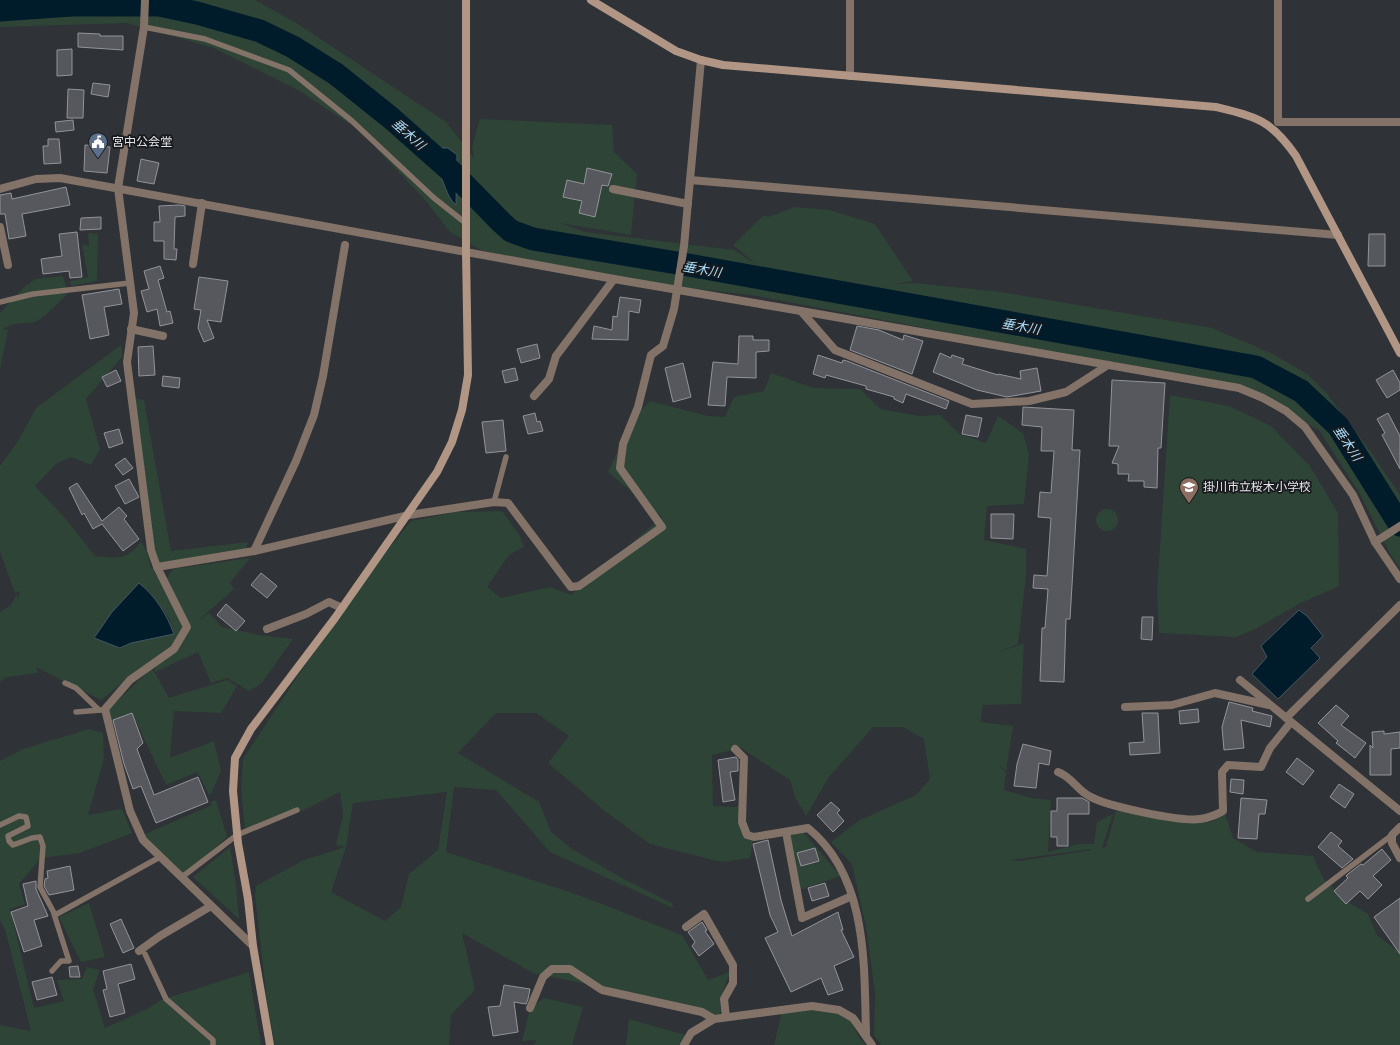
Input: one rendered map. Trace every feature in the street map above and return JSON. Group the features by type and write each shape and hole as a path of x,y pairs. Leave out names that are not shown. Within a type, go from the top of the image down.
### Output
{"street":[{"path":"145,0 144,27 118,188 134,313 127,362 151,550 156,567 187,627 174,649 130,680 102,709 130,811 143,840 253,946"},
{"path":"270,1045 253,946 248,899 237,835 233,791 235,758 251,729 342,608 437,472 452,442 462,410 468,375 466,250 466,0"},
{"path":"591,0 676,51 701,60 723,65 1216,107 1248,114 1265,122 1277,132 1296,156 1396,340 1400,353"},
{"path":"850,0 850,76"},
{"path":"1277,132 1278,0"},
{"path":"156,567 254,551 409,514 494,502 508,503 571,587 579,586 662,527 620,468 623,444 638,407 651,355 663,346 674,309 684,246 701,60"},
{"path":"1278,122 1400,122"},
{"path":"0,188 36,179 60,178 466,250 614,279 1239,388 1263,398 1286,411 1305,427 1353,495 1375,542 1400,579"},
{"path":"690,180 1338,235"},
{"path":"613,189 688,204"},
{"path":"192,264 202,203"},
{"path":"0,227 8,265"},
{"path":"254,551 296,461 314,415 324,376 345,245"},
{"path":"534,396 549,379 556,356 614,279"},
{"path":"801,311 836,350 972,404 1029,401 1066,392 1108,365"},
{"path":"131,329 163,336"},
{"path":"1375,542 1383,535 1400,526"},
{"path":"268,629 306,614 329,602 342,608"},
{"path":"1058,772 1067,775 1078,788 1089,796 1117,806 1199,820 1216,815 1223,811 1222,772 1228,765 1261,767 1270,748 1289,720 1400,605"},
{"path":"1240,680 1400,811"},
{"path":"1125,707 1172,705 1215,692 1271,705"},
{"path":"735,749 744,758 742,822 747,835 754,837 808,828 821,838 836,860 852,896 863,947 866,1034"},
{"path":"1400,827 1392,835 1392,843 1400,858"},
{"path":"786,832 802,918 852,896"},
{"path":"142,953 160,936 211,906"},
{"path":"686,927 704,914 733,965 733,983 724,999 726,1017"},
{"path":"530,1008 543,977 552,969 570,969 602,990 702,1012 714,1019"},
{"path":"684,1045 690,1033 714,1019 812,1006 839,1010 853,1018 866,1034 872,1045"}],"lane":[{"path":"144,27 205,39 289,70 352,121 434,198 463,221"},
{"path":"0,302 33,294 130,283"},
{"path":"494,502 506,457"},
{"path":"65,683 76,688 102,709"},
{"path":"76,712 102,709"},
{"path":"182,877 237,835 297,810"},
{"path":"0,825 19,816 26,817 28,826 8,836 9,842 14,845 32,838 40,837 43,846 40,887 54,915 69,961 61,961 52,971"},
{"path":"1308,899 1392,835"},
{"path":"54,915 160,857"},
{"path":"142,953 166,999 213,1040 213,1045"}],"green space":[{"path":"0,0 255,0 298,24 446,122 474,158 472,147 480,119 612,125 614,152 637,174 631,235 560,223 585,232 734,250 756,264 733,245 764,215 768,217 795,207 829,210 875,224 913,281 895,284 915,283 1001,292 1212,328 1273,354 1307,374 1328,395 1373,455 1400,495 1400,569 1389,552 1360,494 1319,430 1250,393 1151,371 757,296 650,283 540,263 481,250 450,232 425,200 359,130 298,90 214,48 127,23 0,27"},
{"path":"88,233 98,234 97,281 71,286 70,281 88,277 82,244 89,246"},
{"path":"63,276 68,293 47,314 34,322 14,324 3,329 8,330 0,370 0,313 25,286 36,279"},
{"path":"121,345 123,356 86,399 100,449 91,465 71,457 56,464 35,486 66,519 95,556 121,557 131,552 141,542 147,551 150,565 178,609 173,614 177,611 188,626 167,578 173,569 250,558 230,583 234,589 198,621 209,613 222,627 259,635 293,639 262,683 249,691 227,678 211,683 198,652 155,672 154,665 131,676 101,700 36,667 38,673 7,677 0,682 0,612 11,605 17,594 18,599 20,591 15,593 0,552 0,466 18,441 36,408","holes":["149,591 169,618 174,634 131,643 120,648 94,638"]},
{"path":"771,373 814,388 860,389 880,409 919,416 940,415 959,434 986,443 998,416 1023,433 1029,454 1024,504 987,506 984,540 1026,549 1026,576 1018,644 1000,652 1024,643 1021,704 983,705 980,722 1013,726 1006,771 999,765 1006,773 1004,790 1032,798 1051,800 1048,852 1079,844 1094,844 1097,822 1113,814 1102,848 1106,847 1117,807 1187,823 1211,822 1225,814 1233,838 1257,852 1313,856 1323,878 1351,904 1368,914 1377,935 1400,953 1400,1045 881,1045 874,1035 875,993 867,932 852,864 831,842 858,821 916,795 930,779 924,739 903,727 873,727 829,777 806,816 795,797 790,780 741,748 712,755 713,806 739,807 754,837 750,858 721,862 650,844 606,812 548,763 569,736 536,713 496,713 458,753 539,802 551,832 572,849 624,879 672,903 673,908 550,852 496,790 454,787 446,852 573,893 682,935 708,980 730,972 720,1000 721,1013 716,1016 687,1005 533,973 462,933 475,990 451,1015 449,1045 275,1045 267,1002 255,896 256,886 304,860 345,847 336,845 343,814 340,792 296,814 245,830 241,789 243,759 297,677 382,557 411,521 456,512 502,511 520,536 524,547 509,555 487,587 501,598 550,587 571,595 662,517 608,472 632,421 650,401 708,416 725,417 734,397 764,391","holes":["447,792 438,850 409,874 401,907 385,921 331,892 346,847 353,803","1091,849 1092,850 1020,861 1011,860"]},
{"path":"1170,395 1229,406 1271,426 1310,466 1338,513 1339,586 1301,603 1255,629 1236,637 1159,633 1157,592"},
{"path":"132,398 144,400 171,551 248,542 246,549 156,565"},
{"path":"1107,509 1115,512 1118,520 1115,528 1107,531 1099,528 1096,520 1099,512"},
{"path":"152,668 169,698 227,680 237,686 221,713 174,711 170,758 214,741 221,771 210,796 197,772 166,785 132,713 112,721 109,709"},
{"path":"89,729 103,733 104,759 88,815 122,809 132,833 80,853 41,858 19,884 25,904 10,909 34,1008 64,1001 57,980 82,979 87,967 100,970 93,989 105,1028 147,1009 161,1000 249,972 261,1045 0,1045 0,1025 31,1031 6,933 0,920 0,761 23,749"},
{"path":"216,800 227,837 182,877 143,835 212,805 211,802"},
{"path":"801,829 840,876 800,890 789,831"},
{"path":"230,847 236,885 239,919 193,877"},
{"path":"89,903 105,957 81,962 59,917"},
{"path":"544,998 583,1007 572,1045 534,1045 536,1040 522,1041 530,1008"},
{"path":"819,1006 849,1016 859,1038 866,1045 774,1045 782,1010"},
{"path":"629,1019 689,1036 684,1045 626,1045"}],"water":[{"path":"406,131 425,148 448,148 457,155 456,205 447,193 436,168 402,135"},
{"path":"139,583 151,594 160,606 168,619 174,634 131,643 120,648 94,638 112,612"},
{"path":"1299,610 1307,616 1323,636 1311,648 1320,658 1278,699 1252,674 1267,657 1261,646"}],"building":[{"path":"78,33 100,34 100,36 123,36 123,50 78,47"},
{"path":"72,49 72,75 57,76 57,50"},
{"path":"93,83 110,85 108,97 91,94"},
{"path":"68,89 84,90 83,118 67,118"},
{"path":"73,120 74,130 56,132 55,122"},
{"path":"48,139 59,139 61,163 44,164 43,146 48,146"},
{"name":"宮中公会堂","path":"85,145 110,147 107,173 84,171"},
{"path":"141,159 159,163 154,184 137,181"},
{"path":"587,168 612,174 608,186 602,185 595,217 579,213 582,201 563,197 567,180 584,184"},
{"path":"66,187 70,205 22,214 26,236 9,239 5,214 0,214 0,195 11,193 12,199"},
{"path":"159,206 185,206 185,216 175,217 174,249 177,249 176,260 164,259 164,241 154,241 154,222 160,222"},
{"path":"101,217 101,229 80,230 81,218"},
{"path":"77,232 82,277 70,278 69,271 43,274 41,259 62,256 59,234"},
{"path":"1369,234 1385,234 1385,266 1368,266"},
{"path":"160,266 164,278 158,280 167,312 170,311 173,323 160,326 157,309 147,312 141,291 149,289 144,271"},
{"path":"199,277 228,281 221,322 207,320 214,338 204,342 198,328 201,310 194,309"},
{"path":"119,289 122,304 104,307 109,335 90,339 82,295"},
{"path":"620,297 641,300 639,313 629,311 628,340 592,339 594,326 612,330 613,316 617,317"},
{"path":"857,326 879,330 903,340 904,335 923,341 912,374 850,350"},
{"path":"739,336 753,336 753,340 769,340 769,351 756,352 756,378 727,377 725,406 708,405 713,362 738,364"},
{"path":"537,344 540,358 521,363 517,349"},
{"path":"153,346 155,375 139,376 138,347"},
{"path":"940,353 951,358 952,355 964,359 962,364 998,375 1021,379 1020,371 1037,368 1041,391 1007,397 977,390 933,372"},
{"path":"818,355 842,363 843,360 847,361 949,401 946,409 906,394 903,403 894,399 894,397 866,389 866,386 826,375 825,378 813,374"},
{"path":"683,363 691,397 673,402 665,368"},
{"path":"515,368 518,380 505,383 502,371"},
{"path":"116,370 121,381 107,387 102,377"},
{"path":"1393,370 1400,383 1400,390 1387,398 1376,380"},
{"path":"163,376 180,378 179,388 162,386"},
{"path":"1112,380 1165,383 1161,448 1158,448 1157,488 1144,487 1144,481 1128,481 1129,474 1118,474 1118,464 1112,463 1119,446 1109,446"},
{"path":"1023,407 1074,410 1072,450 1080,450 1070,619 1066,619 1064,682 1040,681 1042,628 1045,628 1048,589 1033,588 1034,575 1047,576 1051,518 1038,517 1040,492 1051,493 1054,451 1041,451 1042,427 1022,425"},
{"path":"535,413 537,422 540,421 543,431 528,434 523,416"},
{"path":"1388,413 1400,436 1400,469 1382,435 1385,433 1377,419"},
{"path":"966,415 982,418 978,437 962,434"},
{"path":"503,420 506,451 486,453 482,422"},
{"path":"119,429 123,443 109,448 104,433"},
{"path":"125,458 133,468 123,475 115,465"},
{"path":"129,479 139,497 125,504 115,486"},
{"path":"77,483 102,521 119,507 127,516 124,519 139,539 123,551 102,524 93,529 84,513 82,515 69,488"},
{"path":"991,514 1014,514 1013,539 991,538"},
{"path":"261,573 277,586 267,598 251,585"},
{"path":"226,604 245,621 236,631 217,615"},
{"path":"1142,617 1153,617 1152,640 1141,639"},
{"path":"1229,702 1253,708 1252,711 1272,716 1270,727 1241,720 1244,748 1224,750 1222,727"},
{"path":"1336,705 1349,716 1341,725 1366,743 1355,758 1336,743 1338,741 1318,723"},
{"path":"1198,709 1199,722 1180,724 1179,711"},
{"path":"132,713 143,743 137,749 154,795 198,777 208,802 156,823 141,786 133,789 124,764 113,720"},
{"path":"1142,713 1158,713 1160,753 1130,755 1129,743 1144,742"},
{"path":"1384,731 1384,734 1400,732 1400,748 1391,749 1391,775 1370,775 1370,745 1373,748 1372,732"},
{"path":"1023,744 1051,751 1049,765 1039,763 1036,788 1014,786 1017,764"},
{"path":"736,757 738,760 738,771 730,772 735,800 723,802 718,760"},
{"path":"1297,758 1314,771 1303,785 1286,772"},
{"path":"1231,779 1244,780 1243,794 1230,792"},
{"path":"1339,784 1354,794 1345,808 1330,797"},
{"path":"1057,798 1082,798 1089,802 1089,814 1068,814 1068,846 1057,846 1057,837 1051,837 1051,811 1057,811"},
{"path":"1241,798 1267,800 1265,814 1259,814 1257,839 1238,838"},
{"path":"831,802 840,810 837,813 844,821 833,832 817,815"},
{"path":"1331,832 1342,841 1338,846 1353,859 1342,868 1318,847"},
{"path":"768,840 781,900 792,936 838,912 843,930 841,930 854,957 834,966 843,990 828,995 821,978 791,992 765,938 778,932 770,915 753,844"},
{"path":"815,848 819,861 801,866 797,853"},
{"path":"1382,849 1391,860 1373,876 1382,885 1368,899 1360,891 1346,904 1334,891 1348,878 1346,876 1348,874 1361,864 1363,865"},
{"path":"70,866 74,890 49,895 44,886 45,879 48,878 47,871"},
{"path":"36,881 36,889 48,916 34,920 42,946 24,952 11,912 28,906 23,884"},
{"path":"825,883 829,896 812,901 808,888"},
{"path":"1400,898 1400,954 1374,917"},
{"path":"121,919 134,948 123,953 110,924"},
{"path":"702,922 707,930 705,931 714,944 699,956 692,946 695,942 688,932"},
{"path":"131,964 135,979 118,984 125,1013 110,1017 103,990 107,989 103,971"},
{"path":"78,966 80,977 70,977 69,967"},
{"path":"52,977 57,995 37,1000 32,982"},
{"path":"504,985 530,989 528,999 526,1004 514,1002 518,1032 493,1036 488,1007 500,1006"}],"waterway":[{"name":"垂木川","path":"0,10 72,5 159,5 197,13 260,31 293,47 336,74 391,118 453,173 511,231 533,239 677,263 1256,367 1301,391 1338,426 1400,525"}],"place":[{"name":"宮中公会堂","path":"98,159"},
{"name":"掛川市立桜木小学校","path":"1189,504"}]}
